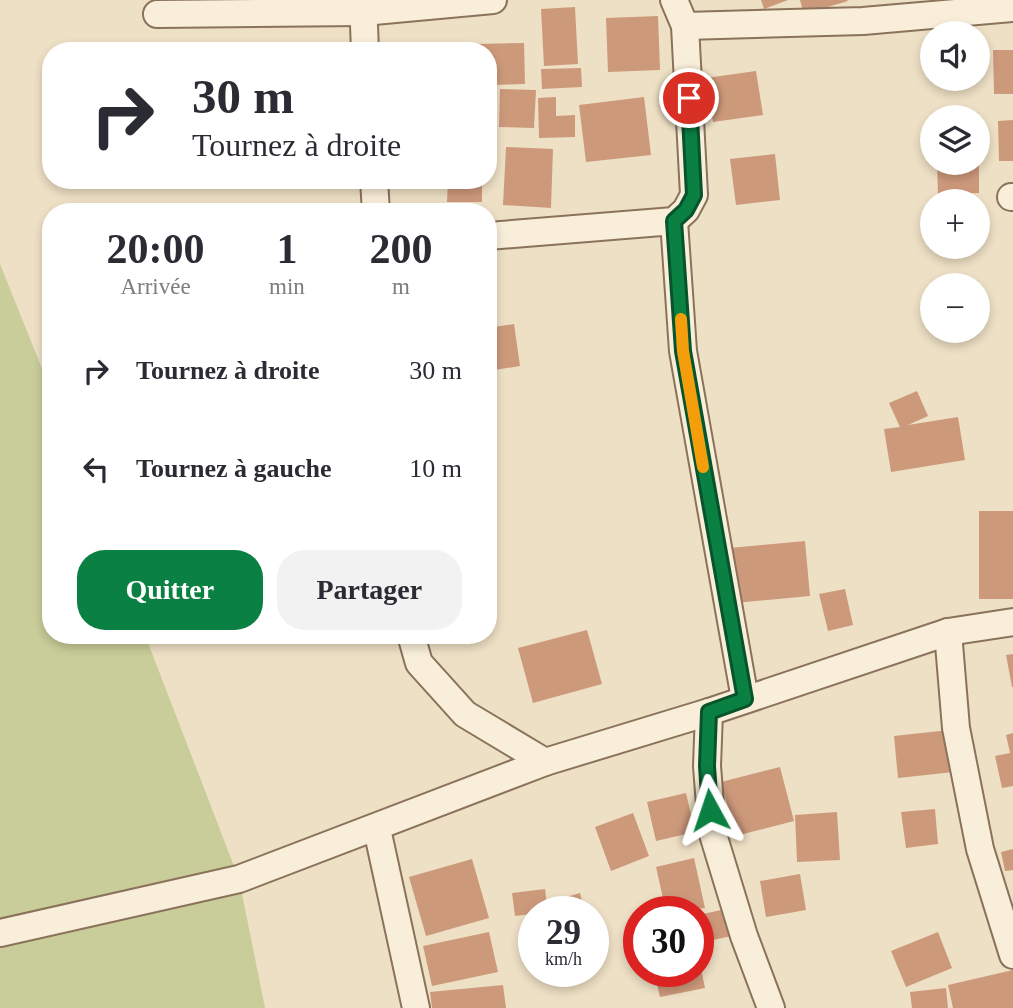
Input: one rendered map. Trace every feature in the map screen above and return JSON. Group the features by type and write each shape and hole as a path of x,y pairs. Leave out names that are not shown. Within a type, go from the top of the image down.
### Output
{"street":[{"path":"157,14 493,0"},
{"path":"497,235 674,221 686,210 694,195 685,26 674,0"},
{"path":"363,6 365,42"},
{"path":"685,26 863,21 1013,8"},
{"path":"674,221 683,351 745,699"},
{"path":"0,933 205,889 377,829 545,762 709,712 948,632 1013,622"},
{"path":"948,632 956,728 980,849 1013,955"},
{"path":"414,644 419,663 465,714 545,762"},
{"path":"709,712 707,766 712,831 744,936 771,1008"},
{"path":"377,829 416,1008"}],"green space":[{"path":"0,264 42,369 42,644 148,644 239,879 265,1008 0,1008"}],"building":[{"path":"761,0 788,0 764,9"},
{"path":"800,0 847,0 848,1 804,14"},
{"path":"575,7 578,64 544,66 541,9"},
{"path":"658,16 660,70 608,72 606,18"},
{"path":"524,43 525,84 497,85 497,44"},
{"path":"993,50 1013,50 1013,94 994,94"},
{"path":"581,68 582,87 542,89 541,69"},
{"path":"756,71 763,115 713,122 706,78"},
{"path":"500,89 536,90 534,128 499,127"},
{"path":"556,97 556,116 575,115 575,137 539,138 538,98"},
{"path":"644,97 651,155 586,162 579,105"},
{"path":"1013,120 1013,161 999,161 998,121"},
{"path":"506,147 553,149 551,208 503,205"},
{"path":"775,154 780,200 736,205 730,159"},
{"path":"937,175 979,175 979,189 938,189"},
{"path":"448,189 482,189 482,202 447,202"},
{"path":"514,324 520,366 497,370 497,327"},
{"path":"917,391 928,416 908,425 958,417 965,460 891,472 884,429 900,427 889,403"},
{"path":"979,511 1013,511 1013,599 979,599"},
{"path":"805,541 810,596 734,603 730,548"},
{"path":"845,589 853,625 828,631 819,594"},
{"path":"587,630 602,684 533,703 518,648"},
{"path":"1013,654 1013,687 1012,687 1006,655"},
{"path":"949,730 954,772 898,778 894,736"},
{"path":"1013,733 1013,786 1002,788 995,756 1010,753 1006,735"},
{"path":"780,767 794,821 735,836 721,782"},
{"path":"686,793 695,832 656,841 647,802"},
{"path":"935,809 938,844 906,848 901,812"},
{"path":"837,812 840,860 797,862 795,815"},
{"path":"633,813 649,856 611,871 595,827"},
{"path":"1013,849 1013,870 1005,871 1001,852"},
{"path":"694,858 702,896 662,896 656,867"},
{"path":"472,859 489,918 426,936 409,877"},
{"path":"800,874 806,910 766,917 760,881"},
{"path":"545,889 546,896 518,896 518,916 515,916 512,893"},
{"path":"731,908 737,935 714,940 714,912"},
{"path":"489,932 498,972 432,986 423,946"},
{"path":"938,932 952,968 906,987 891,951"},
{"path":"1013,970 1013,1008 953,1008 948,985"},
{"path":"503,985 506,1008 432,1008 430,992"},
{"path":"658,987 705,987 705,988 660,997"},
{"path":"946,988 948,1008 912,1008 910,992"}],"slow traffic":[{"path":"681,319 683,351 703,467"}],"route":[{"path":"689,98 694,195 686,210 674,221 683,351 745,699 709,712 707,766 710,810"}]}
